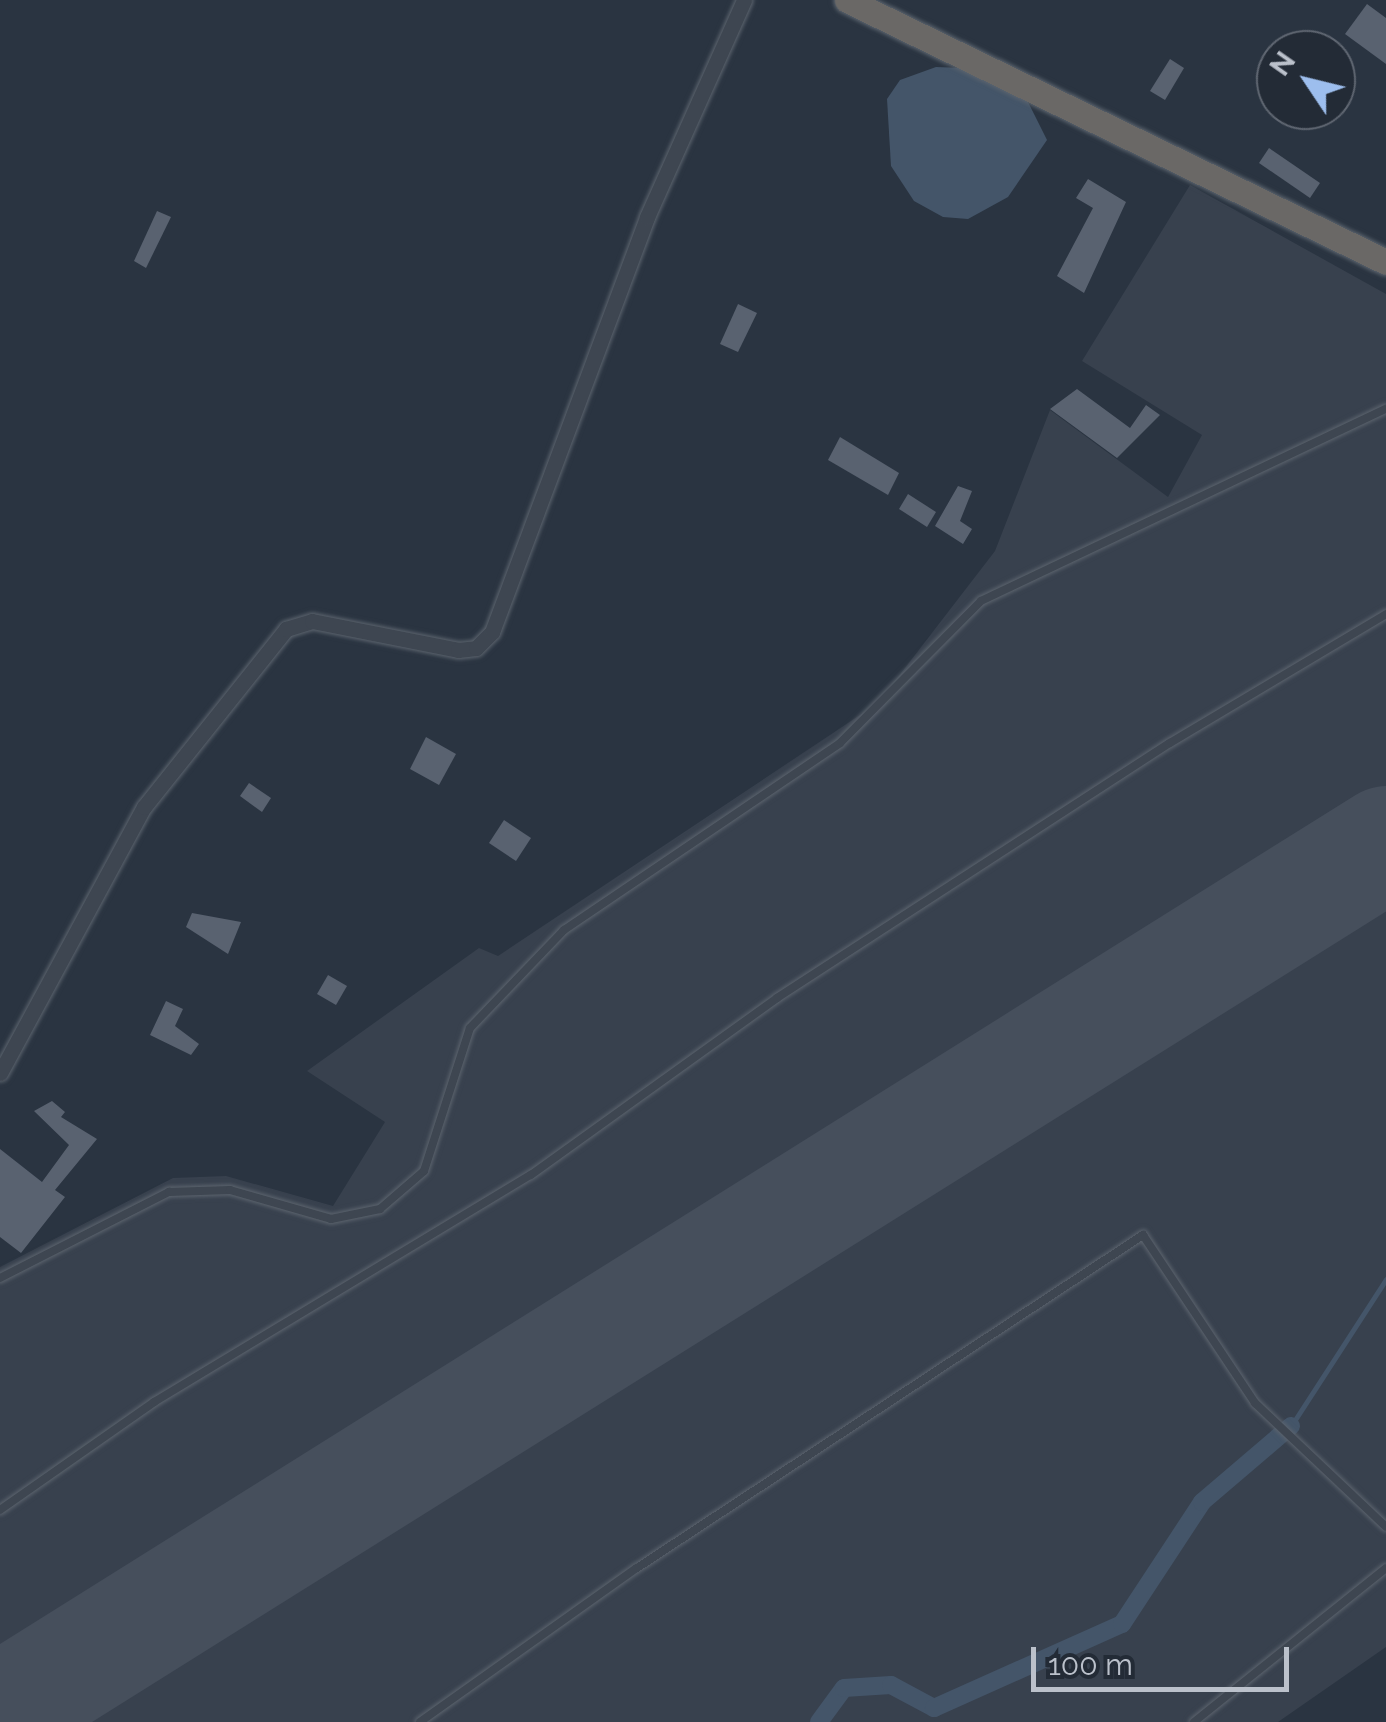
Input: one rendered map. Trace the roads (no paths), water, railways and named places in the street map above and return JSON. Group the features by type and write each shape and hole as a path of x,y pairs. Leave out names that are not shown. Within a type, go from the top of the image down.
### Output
{"highway":[{"path":"848,0 1386,262"}],"street":[{"path":"0,1073 144,807 286,629 312,620 458,650 476,648 492,632 647,217 744,0"}],"lane":[{"path":"0,1278 169,1192 230,1190 331,1218 380,1210 424,1171 470,1028 564,930 840,743 982,601 1386,409"},
{"path":"0,1510 154,1402 531,1175 777,998 1153,754 1386,614"},
{"path":"420,1722 636,1568 1144,1234 1218,1352 1276,1424 1386,1527"},
{"path":"1194,1722 1386,1568"}],"waterway":[{"path":"1291,1426 1386,1279"},
{"path":"819,1722 844,1688 891,1685 934,1708 1122,1624 1202,1502 1291,1426"}]}
